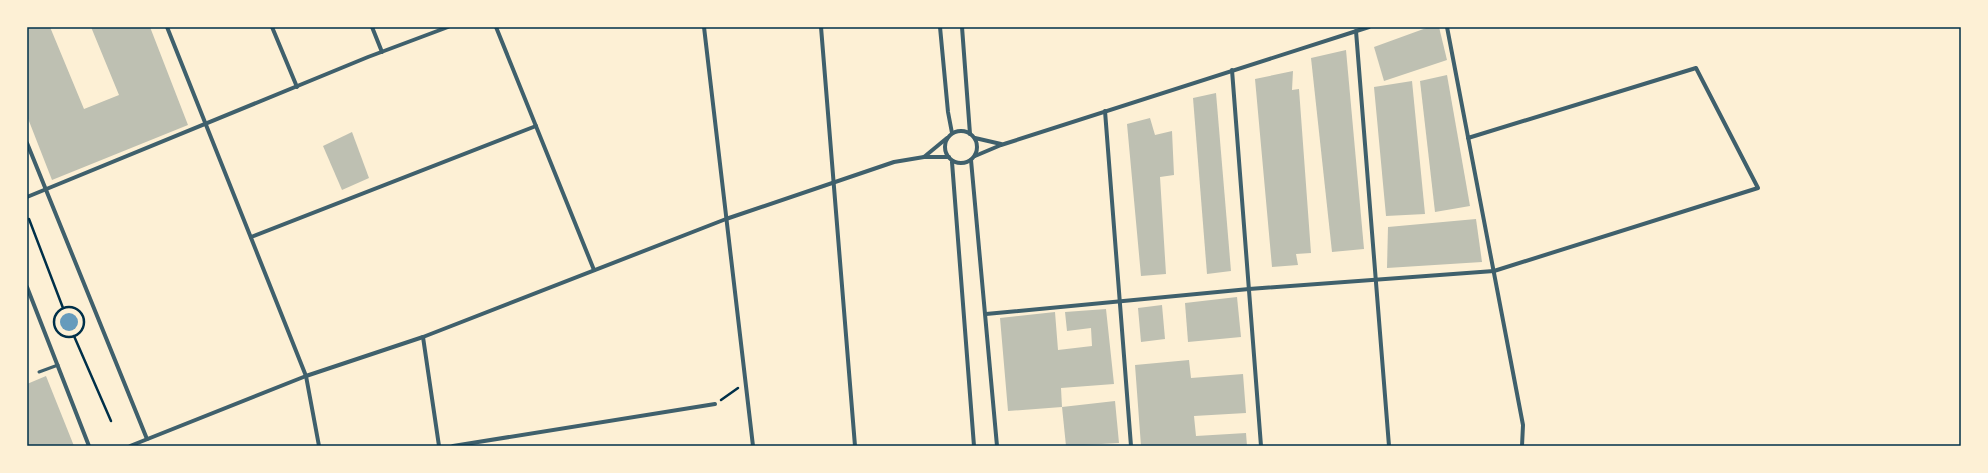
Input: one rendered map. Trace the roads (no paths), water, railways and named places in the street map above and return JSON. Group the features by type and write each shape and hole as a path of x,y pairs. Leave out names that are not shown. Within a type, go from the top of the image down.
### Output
{"street":[{"path":"167,27 306,376 319,446"},
{"path":"272,27 297,87"},
{"path":"372,27 382,52"},
{"path":"27,197 382,52 448,27"},
{"path":"496,27 594,270"},
{"path":"704,27 753,446"},
{"path":"821,27 855,446"},
{"path":"940,27 948,112 952,134"},
{"path":"962,27 970,134"},
{"path":"952,162 960,163 971,160 975,156 1001,144 1369,27"},
{"path":"1447,27 1523,425 1522,446"},
{"path":"1356,31 1389,446"},
{"path":"986,314 1249,289 1494,271 1758,188 1696,68 1468,138"},
{"path":"1232,70 1261,446"},
{"path":"1105,111 1131,446"},
{"path":"251,237 536,126"},
{"path":"924,157 952,134 964,131 975,138 1001,144"},
{"path":"947,138 946,152 952,162 974,446"},
{"path":"975,138 977,144 975,156"},
{"path":"27,143 147,439"},
{"path":"130,446 306,376 423,337 726,220 894,162 924,157 949,158"},
{"path":"971,160 997,446"},
{"path":"27,287 89,446"},
{"path":"423,337 439,446"},
{"path":"452,446 715,404"}],"lane":[{"path":"38,372 58,365"}],"water":[{"path":"69,313 75,316 78,322 75,328 69,331 63,328 60,322 63,316"}]}
